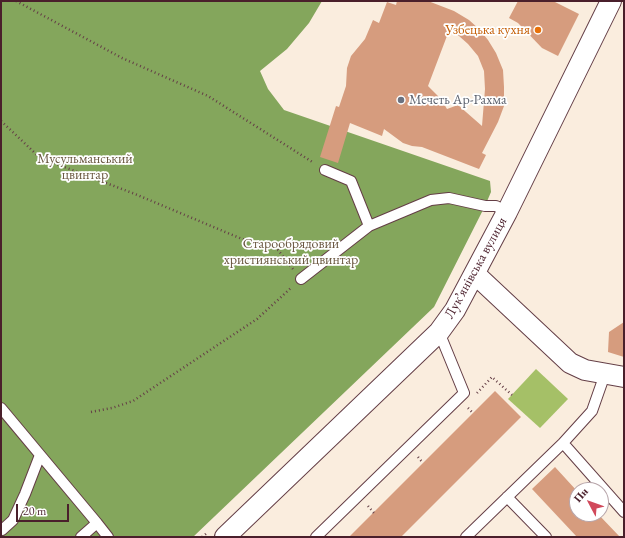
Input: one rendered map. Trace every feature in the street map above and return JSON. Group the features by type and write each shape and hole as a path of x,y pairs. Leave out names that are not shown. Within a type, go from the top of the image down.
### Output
{"street":[{"name":"Лукʼянівська вулиця","path":"225,537 439,332 455,310 507,212 611,1"},
{"path":"475,274 570,363 585,370 624,377"}],"lane":[{"path":"325,170 351,181 369,226"},
{"path":"301,279 369,226 431,200 449,198 486,206 496,206 507,212"},
{"path":"316,537 362,499 462,402 464,393 439,332"},
{"path":"466,537 563,443 592,412 604,374"},
{"path":"1,408 108,537"},
{"path":"563,443 624,512"},
{"path":"2,530 13,520 40,455"},
{"path":"507,497 546,537"},
{"path":"81,537 97,523"}],"path":[{"path":"16,1 122,58 208,96 325,170"},
{"path":"1,121 37,155 54,163 135,194 242,240 278,250 301,279 258,319 133,401 112,408 91,412"},
{"path":"492,377 512,395"},
{"path":"362,499 374,512"}],"green space":[{"path":"1,1 322,1 309,23 287,49 260,71 268,89 284,110 490,181 491,192 485,206 434,307 193,537 1,537"},
{"path":"536,369 568,399 540,428 508,399"}],"building":[{"path":"397,1 428,1 454,11 469,20 479,29 496,53 503,70 504,106 498,122 482,153 486,155 479,169 422,147 403,143 384,129 382,136 350,123 338,163 320,157 336,106 339,107 346,86 347,68 351,56 365,39 373,20 379,23 387,2 396,5","holes":["450,28 468,44 478,56 484,71 485,89 482,126 458,105 447,109 441,99 428,86"]},
{"path":"518,1 553,1 579,14 558,56 542,48 518,23 509,18"},
{"path":"624,322 624,357 608,352 609,332"},
{"path":"495,391 521,417 401,537 349,537"},
{"path":"555,467 569,482 569,522 606,522 620,537 577,537 532,489"}],"place":[{"name":"Узбецька кухня","path":"538,30"},
{"name":"Мечеть Ар-Рахма","path":"401,100"}],"park label":[{"name":"Мусульманський цвинтар","path":"85,168"},
{"name":"Старообрядовий християнський цвинтар","path":"291,252"}]}
